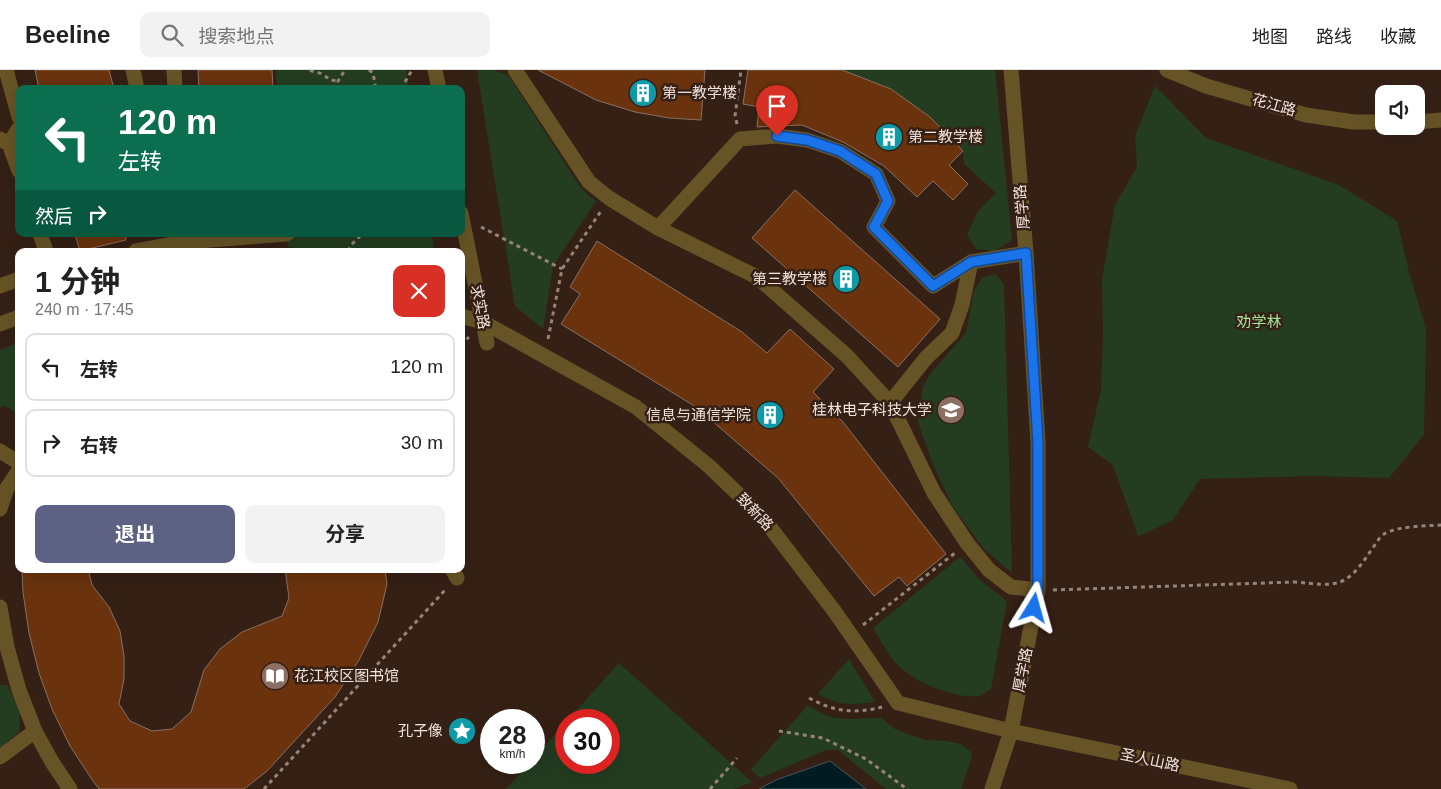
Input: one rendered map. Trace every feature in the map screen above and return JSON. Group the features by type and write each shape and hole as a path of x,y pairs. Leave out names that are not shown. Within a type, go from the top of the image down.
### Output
{"street":[{"path":"6,70 15,102"},
{"path":"133,70 136,85"},
{"path":"174,70 175,85"},
{"path":"435,70 437,85"},
{"path":"514,70 589,182 609,198 658,228 757,277 847,356 890,404 934,493 967,543 989,570 1011,587 1038,590"},
{"name":"厚学路","path":"992,789 1011,730 1038,590 1038,442 1026,253 1011,70"},
{"name":"花江路","path":"1167,70 1206,86 1306,115 1354,122 1375,122"},
{"path":"1425,121 1441,120"},
{"path":"15,132 5,141 15,162"},
{"path":"658,228 740,140 777,136 807,140 840,151 876,174 888,201 874,227 933,286 971,262 1026,253"},
{"name":"求实路","path":"465,230 487,343"},
{"path":"159,248 184,238 210,237"},
{"path":"890,404 926,358 952,333 962,304 971,262"},
{"path":"0,286 15,280"},
{"name":"致新路","path":"465,317 483,322 636,407 710,467 763,518 835,612 898,703"},
{"path":"0,324 15,318"},
{"path":"0,451 15,460"},
{"path":"0,509 7,488 15,476"},
{"path":"0,607 7,647 19,690 34,731 70,789"},
{"path":"898,703 1011,730"},
{"name":"圣人山路","path":"1011,730 1290,789"},
{"path":"0,757 34,731"}],"path":[{"path":"310,70 311,72 320,73 330,80 338,81"},
{"path":"338,81 345,70"},
{"path":"369,70 374,73 375,85"},
{"path":"403,85 412,70"},
{"path":"740,140 735,116 741,70"},
{"path":"338,81 340,85"},
{"path":"546,357 562,269 609,198"},
{"path":"465,217 562,269"},
{"path":"350,248 359,237"},
{"path":"1038,590 1295,582 1338,584 1350,577 1361,566 1383,534 1397,529 1441,525"},
{"path":"851,634 967,543"},
{"path":"264,789 455,573"},
{"path":"809,698 824,706 841,711 860,711 898,703"},
{"path":"779,731 823,738 866,758 907,789"},
{"path":"710,789 737,758"}],"green space":[{"path":"276,70 406,70 408,85 277,85"},
{"path":"477,70 494,70 509,76 582,190 596,201 553,266 543,329 515,306"},
{"path":"842,70 995,70 1012,240 994,251 976,249 967,235 978,211 996,193 964,164 963,151 930,117 891,89"},
{"name":"劝学林","path":"1155,86 1206,138 1339,185 1397,221 1426,330 1424,435 1389,478 1313,476 1200,479 1172,521 1138,536 1113,465 1088,447 1101,390 1103,337 1102,280 1115,205 1137,167 1135,136"},
{"path":"287,237 432,237 434,248 293,248 288,247"},
{"path":"996,274 1004,285 1012,573 983,548 953,507 933,465 918,422 923,387 931,373 966,333 974,291 982,278"},
{"path":"15,344 15,412 5,406 0,408 0,350"},
{"path":"960,557 980,580 1007,601 991,689 978,696 944,691 910,675 894,661 873,628"},
{"path":"849,659 875,702 846,704 833,701 818,694"},
{"path":"619,663 752,782 734,789 506,789 520,774 545,774 545,746 555,734 555,774 620,774 620,709 578,709"},
{"path":"0,685 7,685 20,710 19,732 0,748"},
{"path":"808,705 821,713 835,718 881,718 895,729 910,735 926,740 961,744 972,753 961,789 886,789 838,750 826,750 760,778 751,769"}],"water":[{"path":"830,761 866,789 759,789 776,780"}],"building":[{"path":"35,70 109,70 113,85 38,85"},
{"path":"198,70 272,70 273,85 199,85"},
{"name":"第一教学楼","path":"538,70 705,70 701,120 669,118 635,112 596,100"},
{"name":"第二教学楼","path":"748,70 842,70 891,89 930,117 963,151 949,165 968,184 953,200 933,181 917,197 884,166 843,142 802,125 757,127 759,107 743,104"},
{"name":"第三教学楼","path":"795,190 940,319 898,367 752,238"},
{"path":"76,237 126,237 126,240 93,248 79,248"},
{"name":"信息与通信学院","path":"597,241 742,332 767,353 790,329 834,369 813,392 843,422 946,554 907,586 899,577 874,596 778,478 696,407 561,324 580,294 570,287"},
{"name":"花江校区图书馆","path":"22,573 89,573 92,585 109,607 120,631 124,656 124,679 119,704 130,721 152,731 172,729 191,712 204,670 220,649 242,632 282,616 289,598 286,573 386,573 387,584 378,622 359,660 335,697 267,771 244,789 99,789 70,746 52,709 39,673 29,633"}],"place":[{"name":"第一教学楼","path":"643,93"},
{"name":"第二教学楼","path":"889,137"},
{"name":"第三教学楼","path":"846,279"},
{"name":"桂林电子科技大学","path":"951,410"},
{"name":"信息与通信学院","path":"770,415"},
{"name":"花江校区图书馆","path":"275,676"},
{"name":"孔子像","path":"462,731"}],"route":[{"path":"777,136 807,140 840,151 876,174 888,201 874,227 933,286 971,262 1026,253 1038,442 1038,590 1034,608"}]}
